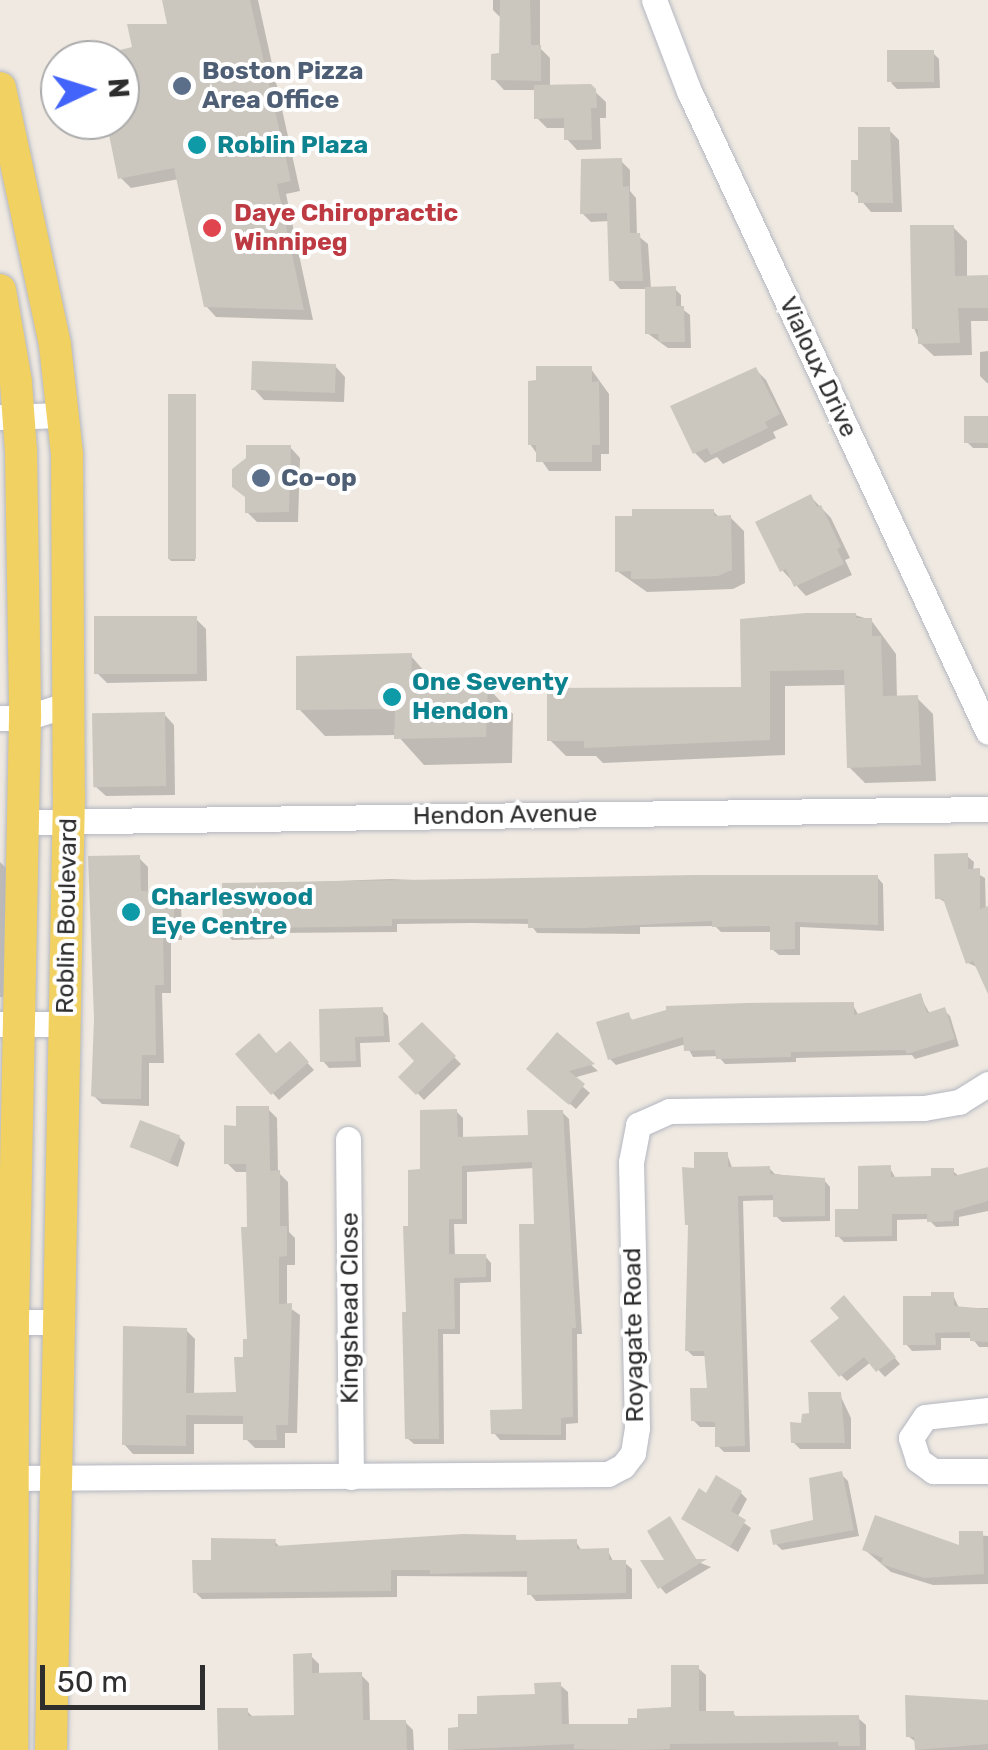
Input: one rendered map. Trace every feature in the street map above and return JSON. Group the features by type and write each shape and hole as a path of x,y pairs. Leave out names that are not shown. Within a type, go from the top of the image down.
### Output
{"main road":[{"name":"Roblin Boulevard","path":"0,88 8,172 55,345 64,415 70,566 66,704 69,821 50,1750"},
{"name":"Roblin Boulevard","path":"0,290 9,417 12,718 21,822 9,1024 6,1322 12,1478 6,1621 12,1750"}],"street":[{"name":"Vialoux Drive","path":"654,0 689,91 988,732"},
{"path":"9,417 64,415"},
{"path":"12,718 66,704"},
{"name":"Hendon Avenue","path":"21,822 988,809"},
{"path":"9,1024 64,1024"},
{"name":"Royagate Road","path":"12,1478 589,1476 623,1466 633,1454 637,1428 631,1162 638,1126 669,1110 924,1108 958,1102 988,1084"},
{"name":"Kingshead Close","path":"348,1139 351,1477"},
{"path":"6,1322 57,1322"},
{"path":"988,1410 925,1417 910,1438 918,1460 932,1471 988,1471"},
{"path":"6,1621 52,1621"}],"building":[{"name":"Roblin Plaza","path":"162,0 250,0 291,181 277,184 304,310 204,307 174,168 118,179 110,140 140,140 140,40 130,40 127,24 167,24"},
{"path":"500,0 530,0 531,45 541,45 541,81 491,80 491,54 499,53"},
{"path":"887,50 934,50 934,82 887,82"},
{"path":"591,84 596,89 597,108 591,108 592,140 564,140 564,118 534,119 534,85"},
{"path":"858,127 890,127 893,203 858,203 858,192 851,192 851,160 858,160"},
{"path":"622,158 623,187 629,186 630,233 640,233 643,281 609,281 607,213 580,214 581,159"},
{"path":"910,225 954,225 955,276 988,275 988,308 958,308 960,343 918,344 918,329 912,329"},
{"path":"676,286 676,306 684,306 685,342 659,342 658,334 645,334 645,287"},
{"path":"252,361 336,364 335,393 251,390"},
{"path":"536,366 592,366 592,382 599,381 600,445 592,445 592,462 536,462 536,445 528,445 528,381 536,380"},
{"path":"756,367 780,414 765,422 768,428 711,455 707,448 693,454 670,406"},
{"path":"168,394 196,394 196,559 168,559"},
{"path":"964,416 988,416 988,443 964,443"},
{"name":"Co-op","path":"246,445 291,445 289,512 245,513 245,497 232,487 232,469 246,458"},
{"path":"811,494 817,507 821,505 841,547 837,549 844,564 794,587 786,569 780,572 755,522"},
{"path":"632,509 714,509 714,516 731,515 732,570 718,576 651,579 631,579 631,571 615,572 615,516 632,516"},
{"path":"856,613 856,618 872,618 872,636 881,636 883,696 918,695 921,765 847,768 844,670 770,671 770,740 584,748 584,741 547,741 547,688 741,687 740,619"},
{"path":"94,616 197,616 197,674 94,674"},
{"name":"One Seventy Hendon","path":"412,653 411,685 488,684 486,737 394,739 395,709 296,710 296,656"},
{"path":"165,712 166,786 93,787 92,713"},
{"path":"968,853 968,869 980,868 980,909 988,906 988,994 973,961 966,964 943,899 935,899 934,854"},
{"path":"140,855 141,891 174,891 174,932 163,932 164,985 155,985 156,1055 142,1055 141,1099 102,1099 91,1096 94,1019 88,856"},
{"path":"878,875 878,925 795,922 795,949 770,950 770,926 712,927 712,921 528,928 528,919 392,919 392,926 269,928 269,934 223,934 222,883"},
{"path":"921,993 927,1013 945,1007 955,1039 907,1054 905,1050 791,1052 791,1057 716,1059 715,1050 684,1051 683,1037 608,1060 596,1022 629,1012 631,1020 666,1010 666,1006 746,1003 854,1002 854,1015"},
{"path":"383,1007 384,1036 355,1037 356,1061 320,1062 319,1009"},
{"path":"422,1022 456,1056 416,1095 398,1077 414,1061 398,1044"},
{"path":"557,1032 595,1064 569,1071 585,1084 569,1105 526,1069"},
{"path":"259,1033 276,1053 290,1041 309,1062 271,1095 235,1054"},
{"path":"236,1106 269,1106 270,1171 280,1170 280,1226 287,1226 287,1256 279,1257 279,1304 292,1303 288,1425 276,1425 277,1440 243,1440 243,1416 186,1415 186,1446 122,1445 123,1326 187,1328 186,1393 236,1392 234,1357 243,1357 243,1339 247,1339 241,1227 247,1227 246,1164 224,1164 224,1125 236,1126"},
{"path":"457,1109 458,1137 528,1135 527,1110 563,1110 576,1328 572,1328 573,1417 561,1418 561,1435 491,1434 490,1410 522,1409 519,1224 534,1224 532,1162 462,1166 462,1219 449,1219 449,1254 486,1254 486,1277 454,1278 455,1329 438,1329 439,1439 405,1439 402,1312 406,1312 403,1226 408,1226 408,1170 420,1169 420,1110"},
{"path":"140,1120 180,1135 170,1162 130,1147"},
{"path":"694,1152 728,1152 728,1167 770,1166 770,1174 825,1178 825,1216 773,1217 773,1195 738,1196 745,1446 715,1447 715,1422 691,1421 690,1388 707,1388 704,1351 685,1351 688,1225 682,1167 694,1168"},
{"path":"891,1165 891,1177 931,1176 931,1168 954,1168 954,1176 988,1167 988,1201 954,1211 953,1221 927,1222 927,1214 892,1214 892,1236 835,1237 835,1209 858,1209 858,1166"},
{"path":"931,1292 954,1292 954,1306 988,1309 988,1342 970,1341 970,1332 935,1333 936,1345 903,1345 903,1296 931,1296"},
{"path":"844,1295 896,1357 876,1372 864,1357 839,1377 810,1341 839,1318 830,1308"},
{"path":"808,1392 841,1392 845,1443 791,1443 790,1422 801,1423 802,1414 809,1413"},
{"path":"842,1471 854,1530 773,1545 770,1530 813,1520 809,1478"},
{"path":"716,1475 742,1491 731,1511 746,1520 730,1547 681,1519 699,1488 706,1493"},
{"path":"875,1515 959,1545 959,1531 983,1531 984,1574 924,1578 881,1564 883,1558 862,1550"},
{"path":"670,1516 696,1559 707,1559 658,1589 640,1560 664,1560 647,1531"},
{"path":"463,1534 516,1535 516,1540 577,1539 577,1549 609,1548 609,1560 626,1560 626,1593 527,1595 527,1571 430,1574 430,1570 391,1570 391,1591 193,1593 192,1560 211,1560 211,1538 276,1539 275,1546"},
{"path":"312,1653 312,1673 362,1672 363,1720 406,1720 407,1750 218,1750 217,1708 248,1708 248,1716 294,1715 293,1654"},
{"path":"671,1665 699,1665 699,1711 734,1711 734,1716 859,1715 860,1746 838,1746 838,1742 670,1744 670,1749 635,1750 574,1749 574,1744 448,1750 448,1728 458,1727 458,1714 477,1714 477,1696 535,1694 534,1683 561,1682 562,1724 628,1724 628,1718 637,1718 637,1709 671,1707"},
{"path":"905,1695 988,1700 988,1744 915,1750 914,1737 906,1737"}],"place":[{"name":"Boston Pizza Area Office","path":"182,86"},
{"name":"Roblin Plaza","path":"197,145"},
{"name":"Daye Chiropractic Winnipeg","path":"212,228"},
{"name":"Co-op","path":"261,478"},
{"name":"One Seventy Hendon","path":"392,697"},
{"name":"Charleswood Eye Centre","path":"131,912"}]}
